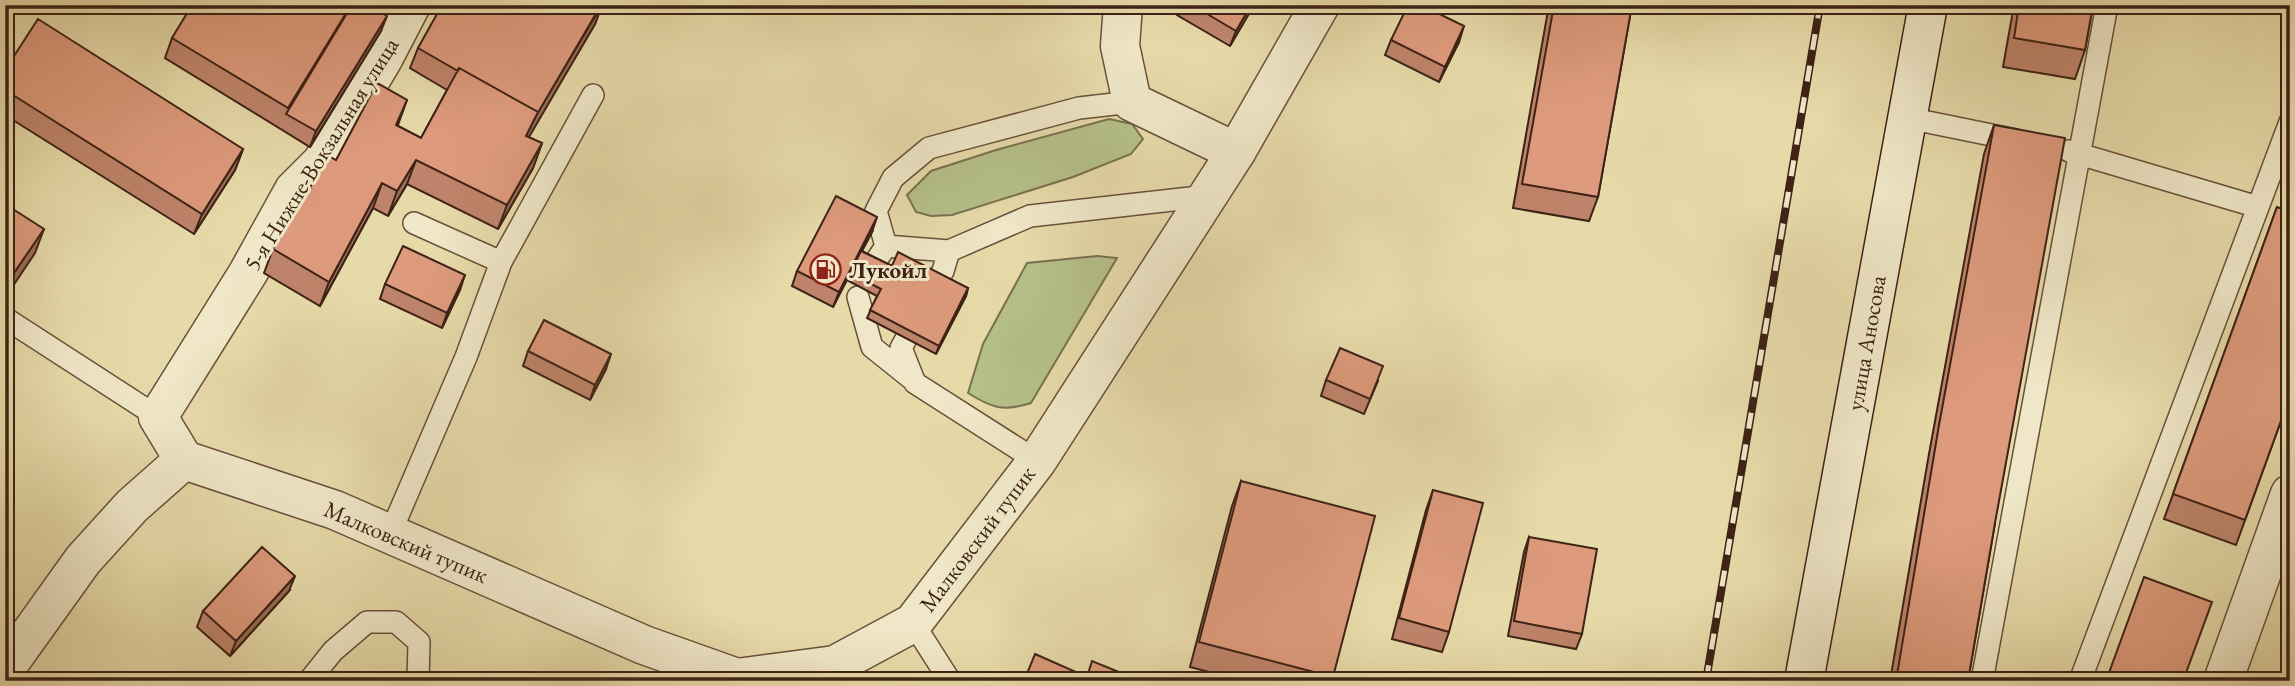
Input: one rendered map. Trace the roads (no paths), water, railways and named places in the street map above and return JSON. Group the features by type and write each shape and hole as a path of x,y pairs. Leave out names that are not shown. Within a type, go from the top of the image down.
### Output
{"street":[{"name":"5-я Нижне-Вокзальная улица","path":"158,417 248,273 294,190 322,162 384,57 411,5"},
{"path":"1123,5 1120,46 1132,102 1236,152"},
{"name":"Малковский тупик","path":"184,460 335,510 644,645 737,678 835,665 913,623 1037,461 1236,152 1320,5"},
{"name":"улица Аносова","path":"1804,681 1928,5"},
{"path":"5,669 83,560 132,506 184,460 158,417"},
{"path":"2223,681 2290,494"}],"lane":[{"path":"1982,681 2107,5"},
{"path":"390,534 466,357 501,262 593,95"},
{"path":"1132,102 1079,108 929,148 893,178 876,211 881,253 949,251 1030,216 1208,196"},
{"path":"1908,118 2080,153 2258,207"},
{"path":"2080,681 2290,122"},
{"path":"414,223 501,262"},
{"path":"915,383 901,348 943,271 949,251"},
{"path":"858,297 872,347 915,383 1037,461"},
{"path":"5,318 158,417"},
{"path":"309,681 333,651 367,622 396,622 419,642 418,681"},
{"path":"913,623 950,681"}],"tram line":[{"path":"2280,681 2290,638"}],"railway":[{"path":"1706,681 1820,5"}],"place":[{"name":"Лукойл","path":"826,270"}]}
